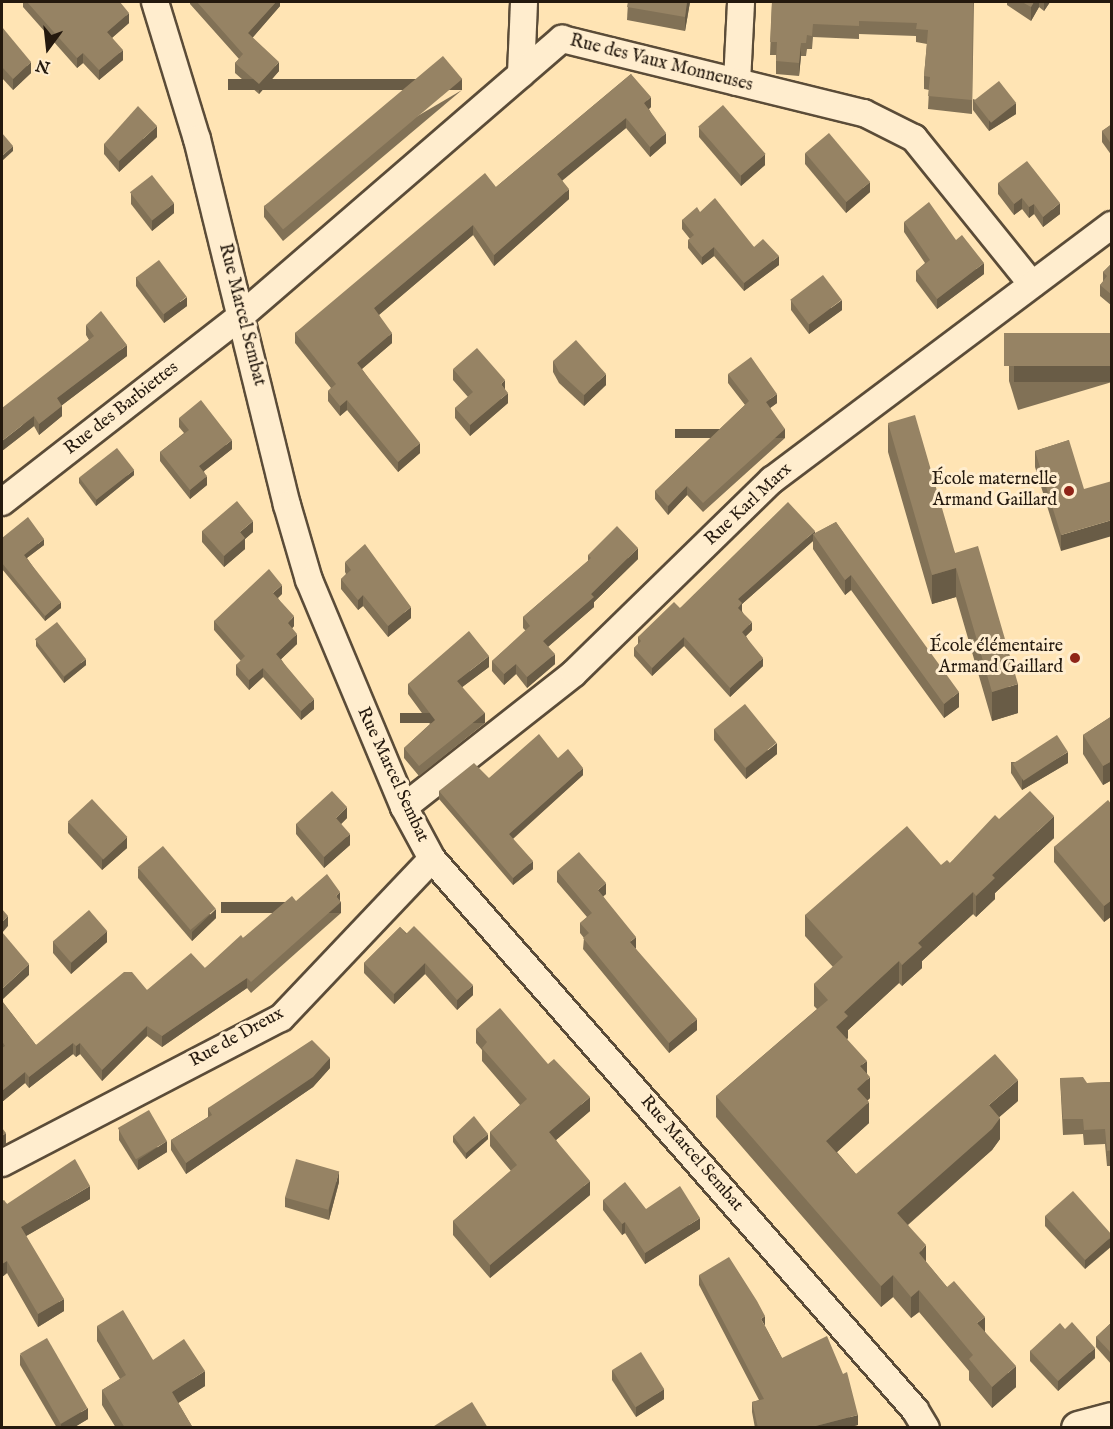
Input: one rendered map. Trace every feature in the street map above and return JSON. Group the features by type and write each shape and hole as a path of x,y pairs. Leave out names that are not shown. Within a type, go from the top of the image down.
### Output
{"main road":[{"path":"1078,1428 1112,1419"}],"street":[{"name":"Rue Marcel Sembat","path":"155,2 197,139 309,580 404,807 432,859 920,1415 926,1428"},
{"path":"521,74 524,2"},
{"path":"737,82 741,2"},
{"name":"Rue des Vaux Monneuses","path":"242,315 562,39 864,113 914,138 1032,284"},
{"name":"Rue Karl Marx","path":"404,807 574,673 772,480 1112,225"},
{"name":"Rue des Barbiettes","path":"2,502 242,315"},
{"name":"Rue de Dreux","path":"2,1163 281,1018 432,859"}],"building":[{"path":"27,2 120,2 129,13 107,32 123,50 99,70 83,53 77,58"},
{"path":"197,2 276,2 248,33 279,62 259,84 235,63 243,54"},
{"path":"628,2 687,2 685,17 627,7"},
{"path":"772,2 973,2 972,100 928,96 930,77 924,76 928,30 916,29 917,23 859,21 859,26 813,24 812,36 807,35 806,43 801,43 799,63 776,61 777,42 770,42"},
{"path":"1022,2 1034,2 1031,7"},
{"path":"2,27 31,62 13,79 2,67"},
{"path":"443,56 462,79 283,229 264,206"},
{"path":"631,74 651,97 644,103 666,133 650,147 626,118 557,174 569,189 494,255 473,225 374,308 392,333 357,363 420,443 398,462 347,400 340,406 328,391 336,384 295,333 485,173 496,187"},
{"path":"999,81 1016,103 991,123 974,101"},
{"path":"723,105 766,154 741,176 698,127"},
{"path":"138,106 157,126 119,161 104,144"},
{"path":"1112,124 1112,145 1102,131"},
{"path":"2,133 13,146 2,156"},
{"path":"829,133 870,182 846,202 805,153"},
{"path":"1027,161 1060,203 1043,217 1034,204 1029,207 1022,198 1014,204 998,183"},
{"path":"152,175 174,203 152,221 130,192"},
{"path":"715,198 754,247 763,239 779,256 744,283 714,247 702,257 688,240 694,235 682,220 697,207 700,212"},
{"path":"929,202 956,240 962,235 984,263 937,299 916,271 930,260 904,222"},
{"path":"159,260 187,297 164,314 136,277"},
{"path":"1112,263 1112,295 1100,285 1107,276 1103,272"},
{"path":"823,275 842,300 809,324 790,300"},
{"path":"101,311 127,345 57,398 62,406 39,424 34,416 2,441 2,408 94,336 86,325"},
{"path":"1004,333 1112,333 1112,366 1004,366"},
{"path":"576,340 606,374 584,395 559,372 553,361"},
{"path":"477,348 505,380 501,384 508,393 470,425 455,408 473,392 453,369"},
{"path":"751,357 777,394 766,402 785,429 703,503 687,486 668,506 655,491 749,401 728,374"},
{"path":"201,400 232,440 199,466 207,476 190,490 160,452 189,430 179,418"},
{"path":"915,415 955,553 978,546 1018,684 992,692 956,568 932,575 888,423"},
{"path":"1069,440 1084,489 1112,481 1112,520 1061,535 1035,451"},
{"path":"117,448 134,470 96,500 79,478"},
{"path":"237,501 253,521 240,532 245,538 224,556 202,531"},
{"path":"788,502 815,531 738,599 742,603 738,608 752,622 742,632 763,658 730,688 684,637 652,668 634,648 641,641 638,637 674,602 680,608"},
{"path":"28,517 44,539 24,555 61,602 45,616 2,563 2,538"},
{"path":"836,522 959,692 944,704 851,575 845,580 813,534"},
{"path":"617,526 638,548 591,594 594,597 543,641 555,654 527,677 516,664 504,674 492,661 530,626 523,617 591,558 588,555"},
{"path":"365,544 411,607 388,626 363,595 358,600 341,579 351,570 345,562"},
{"path":"269,569 282,585 273,593 294,616 288,623 297,634 276,654 314,699 301,711 263,668 249,680 236,665 245,656 214,621"},
{"path":"57,622 86,659 64,676 35,639"},
{"path":"469,631 489,656 457,681 485,713 419,766 404,748 435,720 408,684"},
{"path":"745,704 776,743 745,768 714,729"},
{"path":"1112,716 1112,761 1103,766 1083,735"},
{"path":"539,734 558,758 568,749 583,768 509,834 533,861 513,878 439,791 474,763 489,778"},
{"path":"1057,735 1068,752 1023,781 1013,764"},
{"path":"332,791 347,807 336,818 350,834 324,857 296,824"},
{"path":"1030,791 1054,816 992,875 995,878 976,896 973,892 918,943 922,947 902,965 899,961 844,1012 848,1016 836,1027 867,1061 860,1066 870,1077 857,1089 869,1102 826,1141 856,1174 995,1054 1018,1080 989,1105 1000,1118 992,1129 897,1213 926,1245 919,1253 947,1287 954,1281 985,1317 977,1323 1016,1366 992,1387 969,1359 973,1355 919,1290 911,1297 893,1275 881,1286 716,1096 828,1000 814,984 843,957 805,915 907,826 941,865 947,860 950,863 995,815 999,819"},
{"path":"92,799 127,837 103,860 68,822"},
{"path":"1108,800 1112,805 1112,900 1104,906 1054,847"},
{"path":"163,846 216,909 190,930 138,867"},
{"path":"579,852 606,883 598,890 636,937 630,942 697,1019 669,1043 583,938 589,933 580,923 592,913 557,871"},
{"path":"327,874 340,892 336,896 341,902 251,982 247,978 162,1036 147,1026 102,1070 80,1043 76,1046 73,1043 29,1077 25,1072 2,1091 2,1048 5,1046 2,1041 2,1001 36,1045 124,972 132,972 147,990 191,953 205,968 241,935 243,938 292,896 296,901"},
{"path":"2,909 8,916 2,922"},
{"path":"89,910 107,931 71,963 53,941"},
{"path":"414,926 473,985 457,1000 425,963 394,994 364,963 400,927 406,934"},
{"path":"2,932 29,964 2,989"},
{"path":"500,1008 548,1064 554,1059 590,1097 549,1132 590,1181 490,1265 453,1221 517,1165 490,1132 527,1099 482,1048 487,1042 476,1029"},
{"path":"312,1040 330,1058 313,1077 186,1163 171,1140 212,1115 208,1108"},
{"path":"1083,1077 1087,1083 1112,1082 1112,1150 1107,1151 1105,1129 1084,1130 1083,1119 1063,1119 1060,1078"},
{"path":"149,1110 167,1141 136,1159 118,1128"},
{"path":"474,1116 488,1134 466,1153 453,1136"},
{"path":"75,1159 90,1186 21,1227 64,1299 38,1314 7,1261 2,1264 2,1201 4,1200 7,1204"},
{"path":"296,1159 339,1171 328,1210 285,1197"},
{"path":"625,1182 646,1209 680,1186 700,1218 645,1253 625,1222 622,1224 603,1200"},
{"path":"1073,1191 1112,1235 1085,1260 1045,1216"},
{"path":"729,1257 765,1316 761,1319 782,1358 827,1336 843,1374 847,1372 858,1415 808,1428 758,1428 752,1402 764,1399 699,1275"},
{"path":"123,1310 153,1360 184,1339 205,1371 172,1392 193,1428 125,1428 102,1390 126,1375 97,1326"},
{"path":"1072,1322 1095,1348 1058,1381 1030,1351 1060,1323 1065,1329"},
{"path":"1112,1322 1112,1354 1096,1337"},
{"path":"47,1338 88,1408 61,1424 20,1354"},
{"path":"641,1352 664,1389 635,1407 612,1370"},
{"path":"472,1402 488,1428 431,1428"}],"place":[{"name":"École maternelle Armand Gaillard","path":"1069,491"},
{"name":"École élémentaire Armand Gaillard","path":"1075,658"}]}
